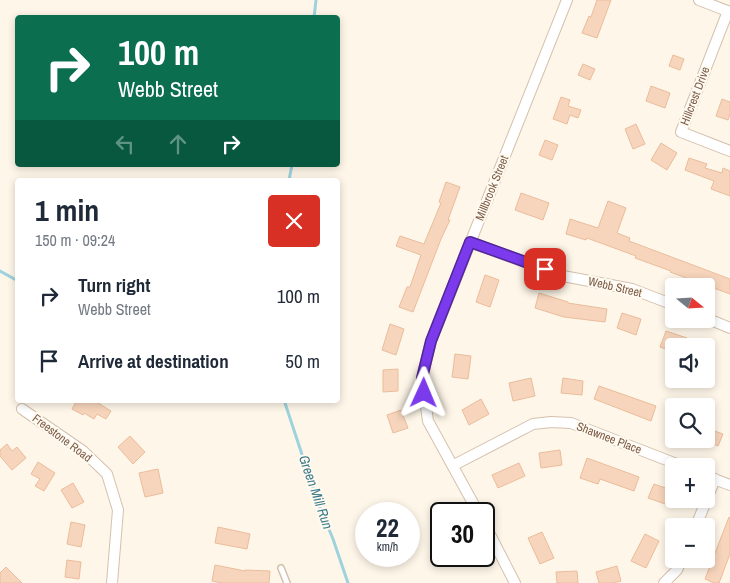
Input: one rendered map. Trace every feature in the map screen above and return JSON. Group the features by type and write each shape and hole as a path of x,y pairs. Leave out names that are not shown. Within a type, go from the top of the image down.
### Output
{"street":[{"name":"Millbrook Street","path":"473,502 428,421 422,378 431,341 567,0"},
{"path":"699,0 729,11"},
{"name":"Hillcrest Drive","path":"729,11 682,132 730,151"},
{"name":"Webb Street","path":"470,242 563,276 632,288 665,301"},
{"path":"715,322 730,328"},
{"name":"Freestone Road","path":"22,409 83,450 107,474 118,510 112,583"},
{"name":"Shawnee Place","path":"454,465 533,424 551,422 571,423 665,459"},
{"path":"715,479 730,485"},
{"path":"495,544 515,583"},
{"path":"664,583 678,568"}],"lane":[{"path":"281,568 287,583"}],"building":[{"path":"597,0 611,0 597,38 582,33 589,16 591,17"},
{"path":"673,55 684,59 680,70 669,66"},
{"path":"583,64 595,69 590,80 578,75"},
{"path":"651,86 670,93 665,108 646,101"},
{"path":"561,97 570,100 568,106 581,110 578,118 570,115 567,124 553,119"},
{"path":"722,99 730,102 728,120 716,116"},
{"path":"636,124 645,144 633,149 625,129"},
{"path":"545,140 558,145 552,160 539,155"},
{"path":"661,143 677,153 667,170 651,160"},
{"path":"689,158 707,164 705,168 722,173 723,168 730,171 730,196 711,189 714,181 685,170"},
{"path":"446,182 460,187 448,220 450,220 413,312 399,307 407,287 410,287 421,255 396,246 400,236 424,244 441,203 439,202"},
{"path":"521,193 549,203 543,220 515,210"},
{"path":"608,201 626,208 617,233 630,238 629,241 730,279 730,294 715,288 715,278 686,278 635,258 636,256 587,238 586,240 566,234 570,219 598,228"},
{"path":"485,275 499,280 490,307 476,302"},
{"path":"539,293 568,303 607,309 605,322 564,317 535,308"},
{"path":"622,313 641,319 636,335 617,328"},
{"path":"390,324 404,329 396,355 382,350"},
{"path":"666,331 687,338 665,338 665,349 660,347"},
{"path":"455,354 471,356 468,379 452,377"},
{"path":"398,369 398,391 383,392 383,370"},
{"path":"531,378 535,396 513,401 509,383"},
{"path":"563,378 583,381 582,395 561,393"},
{"path":"599,386 656,406 651,421 594,399"},
{"path":"481,399 489,414 469,425 462,410"},
{"path":"75,403 98,403 111,411 106,419 97,414 94,419 72,409"},
{"path":"401,410 408,428 393,433 387,415"},
{"path":"715,431 723,434 718,446 715,445"},
{"path":"130,436 145,452 133,464 118,447"},
{"path":"7,444 12,451 17,447 26,458 12,470 0,456 0,450"},
{"path":"560,450 562,465 541,468 539,453"},
{"path":"587,458 639,477 634,491 600,479 598,484 580,478"},
{"path":"38,462 55,473 44,491 35,486 40,479 31,474"},
{"path":"519,463 525,476 498,488 492,475"},
{"path":"158,469 163,493 145,497 139,473"},
{"path":"73,483 84,502 72,508 61,490"},
{"path":"654,484 665,488 665,504 648,498"},
{"path":"729,517 730,554 719,583 705,579 709,568 715,568 715,553"},
{"path":"71,522 85,525 81,547 67,544"},
{"path":"218,527 250,534 247,549 215,543"},
{"path":"542,532 554,558 540,564 528,538"},
{"path":"645,534 659,541 646,568 631,561"},
{"path":"67,560 81,562 79,579 65,577"},
{"path":"215,565 245,571 270,571 269,583 222,583 212,581"},
{"path":"617,566 621,581 599,583 596,572"},
{"path":"6,567 22,583 0,583 0,573"},
{"path":"577,571 578,583 557,583 556,572"}],"waterway":[{"name":"Green Mill Run","path":"314,15 316,0"},
{"name":"Green Mill Run","path":"289,178 292,167"},
{"path":"0,271 15,279"},
{"name":"Green Mill Run","path":"285,403 318,503 348,583"}],"route":[{"path":"424,393 422,378 431,341 470,242 545,269"}]}
